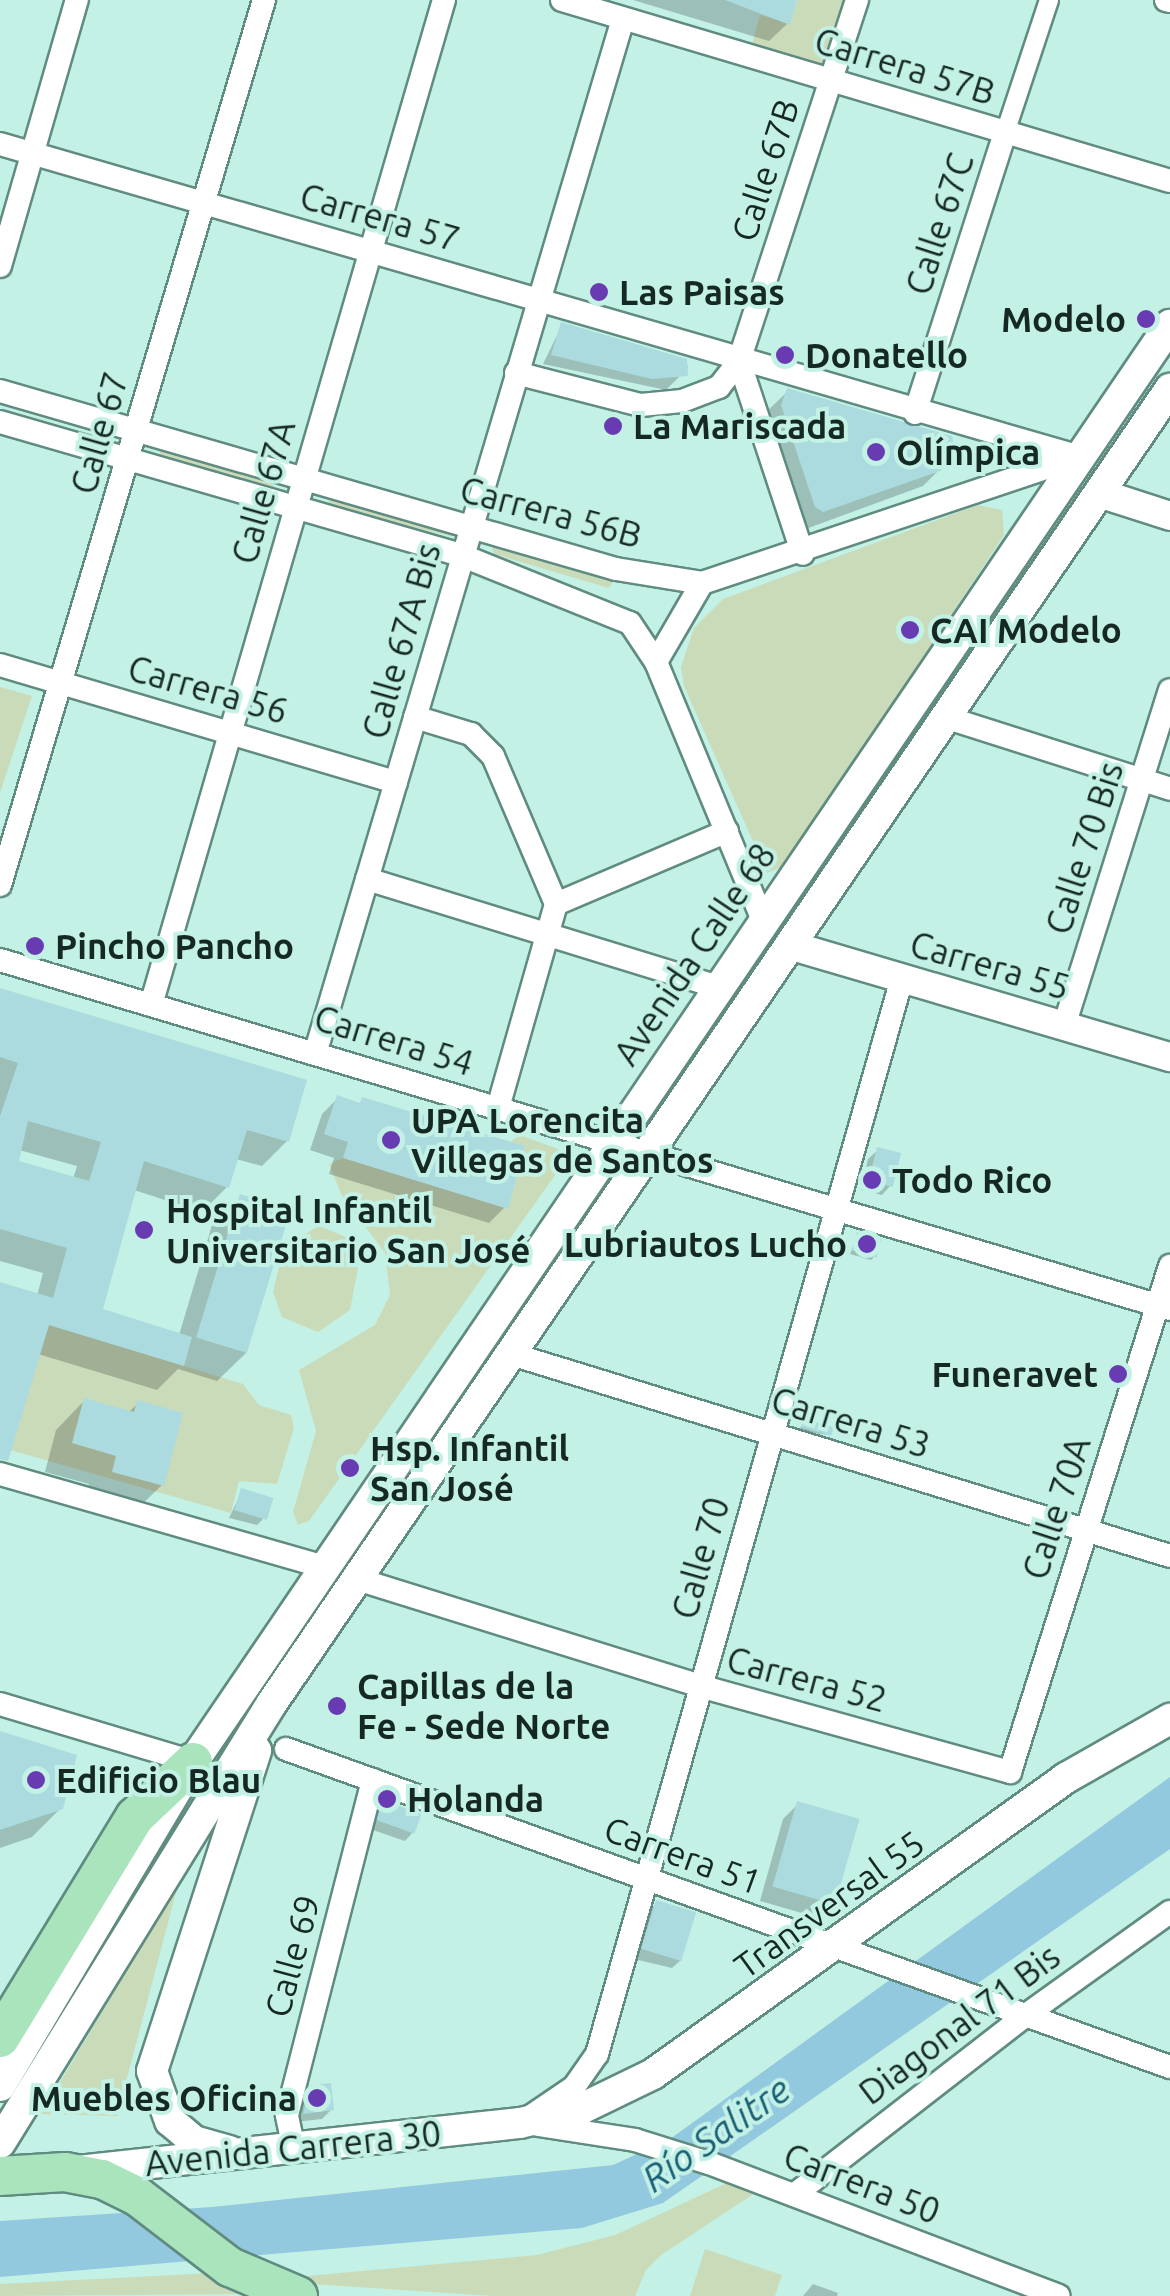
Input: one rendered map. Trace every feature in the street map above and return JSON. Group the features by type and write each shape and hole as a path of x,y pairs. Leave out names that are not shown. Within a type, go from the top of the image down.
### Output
{"highway":[{"path":"32,2036 136,1817 193,1762"},
{"name":"Avenida Carrera 30","path":"0,2176 66,2172 102,2179 137,2196 230,2267 298,2296"}],"main road":[{"name":"Avenida Calle 68","path":"193,1762 1170,325"},
{"name":"Avenida Calle 68","path":"0,2086 272,1703 1170,389"},
{"path":"246,2155 182,2133 170,2121 152,2072 272,1703"},
{"name":"Transversal 55","path":"520,2124 581,2109 634,2085 847,1951 1066,1778 1170,1719"},
{"name":"Avenida Calle 68","path":"0,2143 32,2036"},
{"name":"Avenida Carrera 30","path":"66,2172 520,2124"}],"street":[{"path":"0,266 77,0"},
{"name":"Calle 67","path":"0,885 264,0"},
{"name":"Calle 67A","path":"151,1005 444,0"},
{"name":"Carrera 57B","path":"562,0 1170,180"},
{"name":"Calle 67B","path":"738,361 858,0"},
{"name":"Calle 67C","path":"915,413 1049,0"},
{"name":"Calle 67A Bis","path":"315,1054 623,18"},
{"name":"Carrera 57","path":"0,144 915,413 1080,457"},
{"path":"516,373 642,405 719,387 738,361"},
{"path":"738,361 803,554"},
{"name":"Carrera 56B","path":"0,391 302,482 616,569 702,583 803,554 1080,457"},
{"name":"Carrera 56B","path":"0,422 463,556 611,612 630,623 656,662 763,920"},
{"path":"1098,493 1170,516"},
{"path":"656,662 702,583"},
{"name":"Carrera 56","path":"0,665 396,782"},
{"name":"Calle 70 Bis","path":"1064,1026 1170,690"},
{"path":"415,717 471,734 493,756 556,904 498,1108"},
{"path":"946,717 1170,789"},
{"path":"556,904 727,831"},
{"path":"367,880 717,986"},
{"name":"Carrera 55","path":"789,945 1170,1058"},
{"name":"Carrera 54","path":"0,960 1164,1307"},
{"name":"Calle 70","path":"520,2124 574,2087 593,2064 902,978"},
{"name":"Calle 70A","path":"1010,1772 1086,1530 1164,1307 1170,1266"},
{"name":"Carrera 53","path":"511,1354 1170,1556"},
{"path":"0,1474 325,1567"},
{"name":"Carrera 52","path":"357,1579 700,1686 1010,1772"},
{"path":"0,1704 193,1762"},
{"name":"Carrera 51","path":"286,1749 1170,2067"},
{"name":"Calle 69","path":"294,2149 287,2114 374,1780"},
{"name":"Diagonal 71 Bis","path":"794,2195 1017,2012 1170,1912"},
{"name":"Carrera 50","path":"520,2124 635,2140 752,2179 1059,2296"}],"green space":[{"path":"797,0 847,0 828,68 752,44 760,15 790,24"},
{"path":"161,448 273,483 274,488 159,458"},
{"path":"330,498 451,530 455,537 327,507"},
{"path":"978,505 1002,510 1004,535 786,865 767,873 684,686 681,667 694,628 723,599"},
{"path":"490,542 614,580 609,588 494,554"},
{"path":"0,687 32,696 0,793"},
{"path":"520,1135 558,1149 563,1164 309,1521 298,1525 293,1512 316,1431 299,1370 375,1325 390,1295 385,1253 341,1194 329,1164 343,1158 508,1208 525,1147 510,1142"},
{"path":"319,1226 346,1237 359,1263 350,1310 318,1332 282,1317 273,1292 284,1246"},
{"path":"49,1325 243,1384 259,1405 291,1415 294,1428 277,1484 239,1481 231,1513 0,1447"},
{"path":"178,1885 117,2116 41,2114"},
{"path":"727,2183 755,2193 661,2255 646,2270 635,2296 493,2296 296,2283 296,2277 537,2255 615,2235"},
{"path":"705,2249 782,2275 775,2296 690,2296"},
{"path":"212,2273 247,2294 0,2296 0,2284"}],"water":[{"name":"Río Salitre","path":"1170,1777 1170,1849 663,2203 582,2228 0,2277 0,2221 212,2207 613,2165 670,2139"}],"building":[{"path":"725,0 797,0 790,25"},
{"path":"561,322 687,359 688,376 652,379 551,355"},
{"name":"Olímpica","path":"787,388 952,436 956,455 940,471 823,512 815,507 781,405"},
{"path":"0,988 307,1080 289,1142 247,1130 229,1188 144,1161 103,1309 192,1337 184,1366 49,1325 8,1461 0,1459 0,1282 53,1298 67,1248 0,1229 0,1116 18,1063 0,1057","holes":["28,1121 101,1142 89,1181 19,1161"]},
{"path":"337,1095 360,1103 362,1097 525,1146 508,1209 343,1158 348,1142 324,1134"},
{"path":"877,1147 901,1153 893,1187 869,1181"},
{"path":"240,1194 291,1209 247,1353 196,1337"},
{"name":"Lubriautos Lucho","path":"857,1232 882,1239 877,1257 852,1250"},
{"path":"84,1398 134,1412 137,1400 183,1413 164,1486 112,1472 116,1456 72,1443"},
{"path":"803,1419 834,1427 831,1436 801,1427"},
{"path":"241,1488 274,1498 267,1520 234,1510"},
{"name":"Edificio Blau","path":"0,1731 77,1755 63,1809 0,1830"},
{"path":"383,1800 422,1814 414,1834 376,1820"},
{"path":"797,1801 859,1819 835,1904 772,1887"},
{"path":"656,1900 696,1912 681,1961 641,1949"},
{"name":"Muebles Oficina","path":"331,2083 334,2110 303,2114 310,2085"}],"place":[{"name":"Las Paisas","path":"599,292"},
{"name":"Modelo","path":"1146,319"},
{"name":"Donatello","path":"785,355"},
{"name":"La Mariscada","path":"613,426"},
{"name":"Olímpica","path":"876,452"},
{"name":"CAI Modelo","path":"910,630"},
{"name":"Pincho Pancho","path":"35,946"},
{"name":"UPA Lorencita Villegas de Santos","path":"391,1140"},
{"name":"Todo Rico","path":"872,1180"},
{"name":"Hospital Infantil Universitario San José","path":"144,1230"},
{"name":"Lubriautos Lucho","path":"867,1244"},
{"name":"Funeravet","path":"1118,1374"},
{"name":"Hsp. Infantil San José","path":"350,1468"},
{"name":"Capillas de la Fe - Sede Norte","path":"337,1706"},
{"name":"Edificio Blau","path":"36,1780"},
{"name":"Holanda","path":"387,1799"},
{"name":"Muebles Oficina","path":"317,2098"}]}
